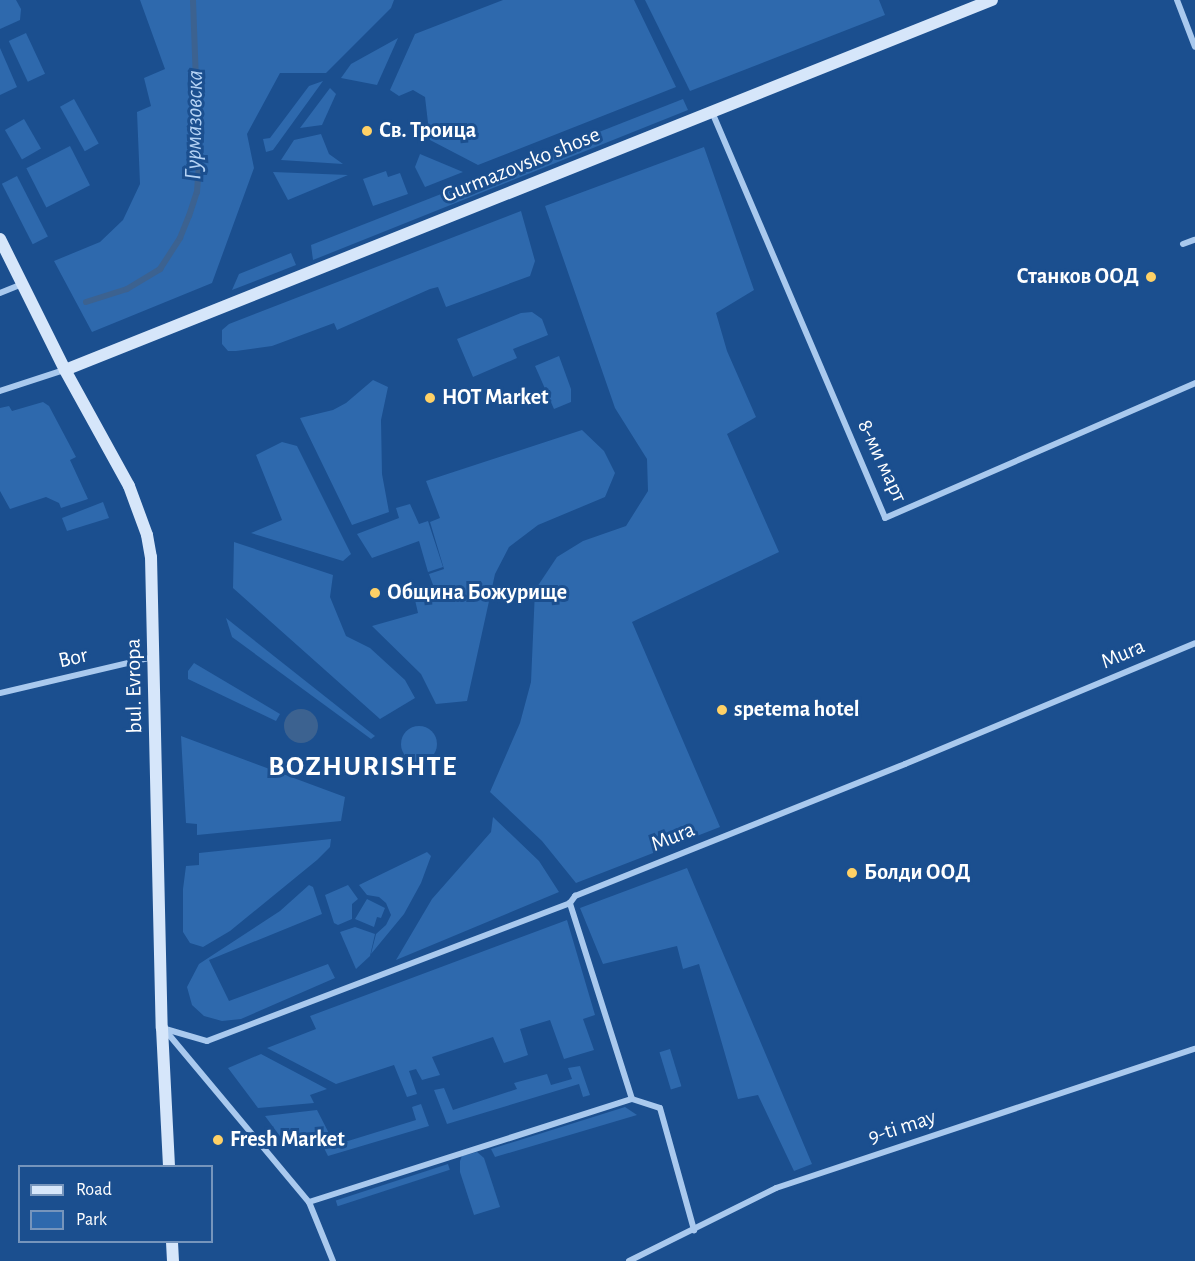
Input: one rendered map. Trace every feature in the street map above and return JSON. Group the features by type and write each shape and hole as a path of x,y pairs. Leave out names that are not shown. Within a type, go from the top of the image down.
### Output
{"street":[{"name":"Gurmazovsko shose","path":"65,370 992,0"},
{"path":"1177,0 1195,47"},
{"name":"8-ми март","path":"712,112 885,518 1195,382"},
{"name":"bul. Evropa","path":"0,239 65,370 129,486 141,513 151,556 162,1028 169,1165"},
{"path":"1183,244 1194,240"},
{"path":"0,293 23,283"},
{"path":"0,391 65,370"},
{"name":"Mura","path":"162,1028 207,1041 570,903 575,896 905,764 1195,643"},
{"name":"Bor","path":"0,693 154,657"},
{"path":"570,903 632,1099"},
{"path":"162,1028 309,1202 333,1261"},
{"name":"9-ti may","path":"629,1261 777,1188 1195,1049"},
{"path":"309,1202 632,1099 660,1108 694,1230"},
{"path":"172,1243 173,1261"}],"green space":[{"path":"0,0 16,0 21,9 20,20 0,29"},
{"path":"140,0 394,0 391,8 326,73 280,73 247,134 254,168 212,283 92,332 54,261 100,242 123,220 140,184 137,112 151,106 144,78 165,69"},
{"path":"503,0 634,0 676,87 478,165 430,140 425,97 413,90 399,96 390,90 415,34"},
{"path":"645,0 879,0 885,15 690,91"},
{"path":"26,33 45,74 28,82 9,41"},
{"path":"398,38 377,85 341,78 351,64"},
{"path":"0,48 17,87 0,95"},
{"path":"323,81 273,150 266,152 263,139 270,138 309,86"},
{"path":"330,88 336,94 322,125 300,128"},
{"path":"74,99 99,144 85,151 60,107"},
{"path":"683,99 688,110 313,260 311,245"},
{"path":"24,119 41,148 22,159 5,130"},
{"path":"321,134 329,154 343,164 281,160 294,140"},
{"path":"70,146 90,185 46,207 26,168"},
{"path":"704,147 754,290 716,313 727,351 756,417 727,434 779,552 632,622 720,827 576,883 542,841 490,792 520,723 531,682 535,590 557,557 583,541 626,526 648,491 647,459 615,408 545,206"},
{"path":"420,154 463,172 425,187 415,167"},
{"path":"386,171 388,177 400,173 408,194 373,206 363,179"},
{"path":"273,172 348,175 288,200"},
{"path":"17,176 48,237 33,244 2,184"},
{"path":"521,211 535,261 530,276 446,307 438,287 430,289 337,330 334,323 272,346 228,351 222,344 222,330 229,324"},
{"path":"291,253 296,265 232,290 239,274"},
{"path":"532,312 542,319 548,335 513,349 517,358 473,377 457,339 521,313"},
{"path":"559,356 571,389 571,402 554,409 535,366"},
{"path":"373,380 388,387 381,420 382,474 389,512 352,525 300,418 333,410 346,403"},
{"path":"43,402 49,406 76,457 70,460 88,499 61,508 59,503 46,497 10,509 0,491 0,408 9,406 12,411"},
{"path":"582,430 604,451 615,473 605,497 538,525 509,547 495,574 467,701 436,704 421,674 372,626 418,613 415,600 436,593 429,574 444,569 430,522 440,518 426,481"},
{"path":"282,442 297,446 351,554 343,561 251,533 282,520 256,455"},
{"path":"103,502 109,518 67,531 62,518"},
{"path":"410,504 419,524 428,521 443,567 428,572 419,541 372,558 357,534 399,518 396,508"},
{"path":"234,542 333,575 330,597 346,636 370,648 405,680 415,698 380,719 233,588"},
{"path":"226,618 375,736 371,739 232,637"},
{"path":"194,663 280,714 276,721 188,679 188,671"},
{"path":"419,726 432,731 437,744 432,757 419,762 406,757 401,744 406,731"},
{"path":"181,736 345,797 341,821 197,835 197,824 186,823"},
{"path":"493,817 539,861 559,892 396,960 432,899 491,832"},
{"path":"331,839 330,847 317,860 230,931 203,947 190,943 183,932 183,889 186,866 199,865 199,853"},
{"path":"427,852 431,856 421,883 404,914 371,954 376,934 386,925 391,915 386,903 379,897 367,895 359,885"},
{"path":"687,868 812,1164 794,1171 758,1095 738,1099 699,964 683,969 677,946 603,964 580,908"},
{"path":"309,885 313,887 322,914 209,960 229,1001 328,964 335,978 241,1019 222,1021 204,1016 192,1005 187,987 199,964 280,911"},
{"path":"348,885 358,899 352,904 352,919 338,925 334,923 325,895"},
{"path":"367,899 385,908 381,918 377,917 374,927 355,919"},
{"path":"567,920 595,1015 583,1019 594,1050 564,1059 550,1020 520,1029 528,1055 504,1063 493,1037 432,1057 440,1075 422,1080 416,1069 409,1071 417,1094 407,1097 394,1065 336,1084 267,1048 316,1029 310,1016"},
{"path":"355,927 375,934 370,956 356,969 340,932"},
{"path":"670,1049 681,1086 671,1090 659,1052"},
{"path":"261,1054 327,1089 310,1095 314,1103 258,1108 228,1068"},
{"path":"580,1066 590,1095 583,1097 579,1084 447,1124 434,1090 444,1088 453,1110 517,1089 514,1083 547,1074 551,1085 572,1079 568,1068"},
{"path":"421,1104 429,1126 328,1156 320,1140 288,1147 265,1116 317,1110 335,1145 416,1120 412,1107"},
{"path":"625,1107 637,1115 495,1157 491,1149"},
{"path":"477,1152 484,1158 500,1207 474,1215 460,1172 460,1161 462,1156"},
{"path":"448,1164 450,1170 338,1206 336,1200"}],"shaded area":[{"path":"301,709 313,714 318,726 313,738 301,743 289,738 284,726 289,714"}],"waterway":[{"name":"Гурмазовска","path":"86,302 127,289 160,269 180,238 189,216 197,192 199,164 193,0"}],"place":[{"name":"Св. Троица","path":"367,131"},
{"name":"Станков ООД","path":"1151,277"},
{"name":"HOT Market","path":"430,398"},
{"name":"Община Божурище","path":"375,593"},
{"name":"spetema hotel","path":"722,710"},
{"name":"Болди ООД","path":"852,873"},
{"name":"Fresh Market","path":"218,1140"}],"district":[{"name":"BOZHURISHTE","path":"363,767"}]}
